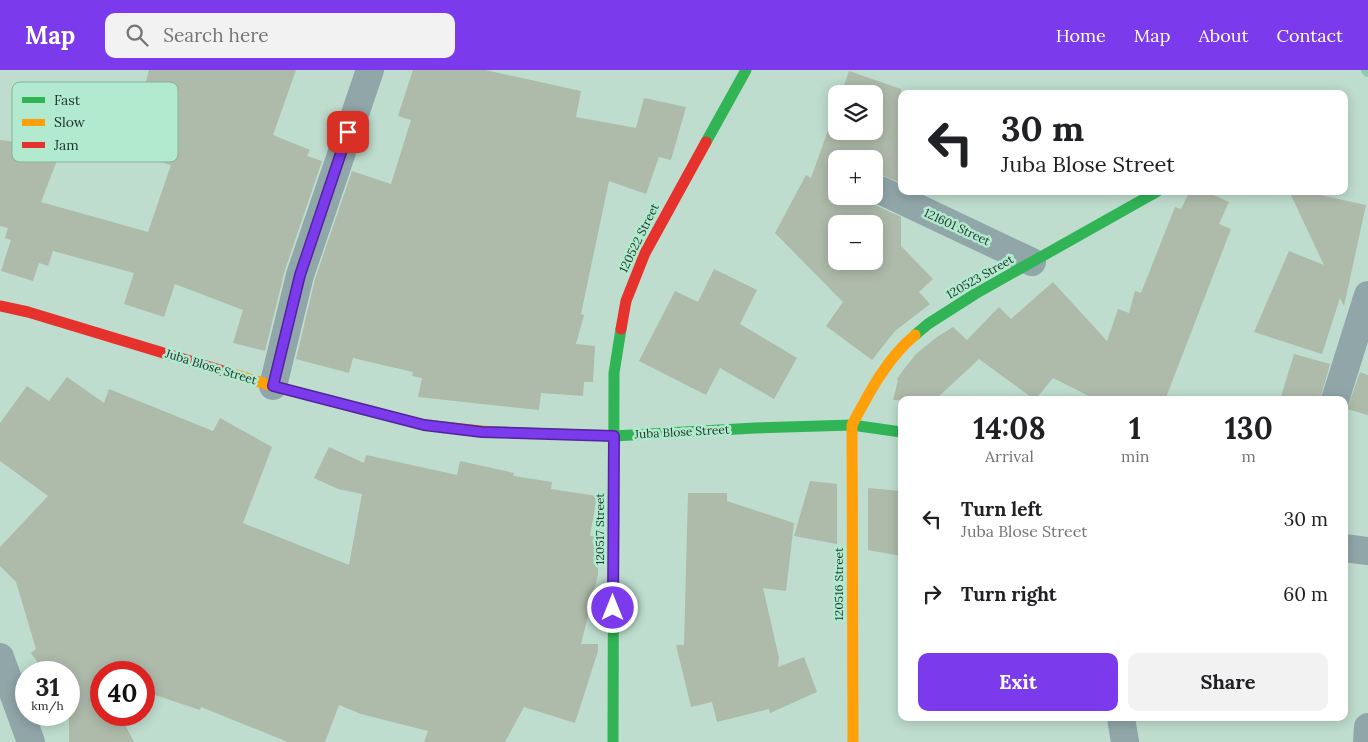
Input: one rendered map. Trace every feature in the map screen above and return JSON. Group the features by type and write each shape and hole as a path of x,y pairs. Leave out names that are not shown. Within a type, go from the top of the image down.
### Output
{"street":[{"path":"273,386 300,275 370,70"},
{"name":"120522 Street","path":"614,436 614,374 626,300 645,253 746,70"},
{"name":"121601 Street","path":"883,191 1032,262"},
{"name":"120523 Street","path":"852,425 869,393 905,344 928,324 1032,262 1151,195"},
{"path":"1336,396 1368,294"},
{"name":"Juba Blose Street","path":"0,306 28,312 273,386 424,425 482,432 614,436 852,425 898,432"},
{"name":"120516 Street","path":"852,425 853,742"},
{"name":"120517 Street","path":"613,742 614,436"},
{"path":"1348,548 1368,551"},
{"path":"0,657 31,742"},
{"path":"1122,721 1125,742"},
{"path":"1367,742 1368,727"}],"building":[{"path":"149,70 296,70 273,135 310,150 307,156 322,161 285,270 265,351 233,343 243,310 175,284 164,317 124,304 134,273 53,251 48,266 39,263 33,281 1,271 11,240 5,238 8,228 0,226 0,140 12,142 12,162 56,162 41,202 148,232 171,165 161,162 178,162 178,82 146,82"},
{"path":"413,70 485,70 581,91 576,117 636,128 644,98 686,107 671,160 659,157 646,194 609,181 581,314 584,315 576,344 595,346 593,382 584,382 583,396 541,393 539,410 418,397 422,378 412,376 413,372 353,358 349,373 296,359 315,279 352,171 391,184 411,120 398,116"},
{"path":"849,71 901,89 898,90 898,182 883,176 883,150 828,150 828,205 875,205 901,217 901,246 933,279 919,292 930,304 895,331 872,360 826,326 843,302 775,233 806,175 811,178 828,130 828,140 883,140 883,85 844,85"},
{"path":"1188,195 1214,195 1229,202 1219,224 1231,229 1167,396 1089,396 1053,378 1038,396 1030,396 979,359 939,396 898,396 898,400 893,400 897,379 916,354 937,337 953,327 967,340 999,307 1011,319 1053,282 1107,341 1118,309 1129,313 1135,291 1141,293 1175,207 1181,209"},
{"path":"1291,195 1320,195 1366,205 1344,306 1340,298 1322,354 1254,332 1289,251 1324,265"},
{"path":"714,269 757,290 740,324 797,358 774,399 720,368 706,395 639,361 675,291 698,302"},
{"path":"1294,354 1330,364 1321,396 1281,396"},
{"path":"1360,372 1368,375 1368,415 1348,409"},
{"path":"67,377 104,403 109,389 213,431 220,418 272,447 243,523 349,565 362,494 338,489 314,478 329,447 364,463 366,455 457,475 460,461 514,473 513,476 552,482 551,489 597,496 590,536 598,536 598,575 581,644 598,644 598,651 575,723 524,707 505,742 424,742 428,731 361,714 339,705 325,742 288,742 201,707 200,710 155,695 155,661 90,661 90,726 126,726 134,742 69,742 69,726 80,726 80,661 36,661 31,653 36,649 16,582 0,566 0,547 48,496 0,461 0,423 27,386 49,401"},
{"path":"810,481 837,484 837,544 794,536"},
{"path":"868,488 898,491 898,555 868,550"},
{"path":"688,493 727,493 727,501 794,523 786,591 763,588 779,658 778,667 804,657 817,692 770,713 769,709 717,722 712,702 691,707 676,645 684,645"}],"traffic: fast":[{"path":"706,142 746,70"},
{"path":"915,335 928,324 975,294 1151,195"},
{"path":"613,742 614,373 621,329"},
{"path":"493,432 614,436 852,425 898,432"}],"traffic: slow":[{"path":"853,742 852,425 887,365 915,335"},
{"path":"223,371 273,386 424,425 493,432"}],"traffic: jam":[{"path":"621,329 626,301 645,253 706,142"},
{"path":"0,306 28,312 223,371"}],"route":[{"path":"348,132 300,275 273,386 424,425 482,432 614,436 613,608"}]}
